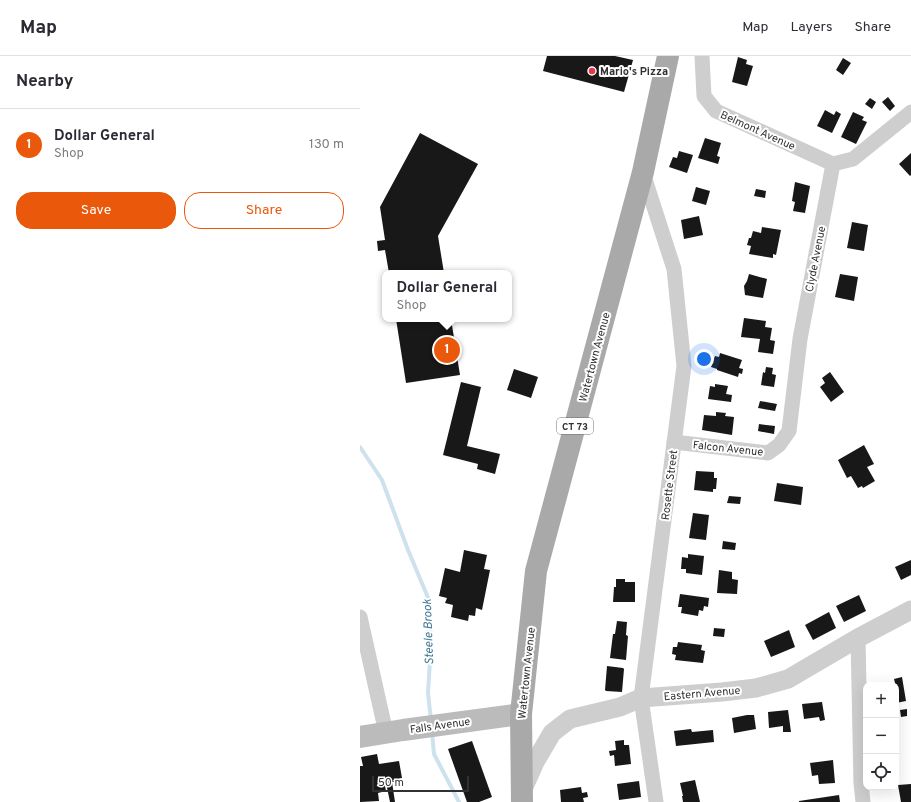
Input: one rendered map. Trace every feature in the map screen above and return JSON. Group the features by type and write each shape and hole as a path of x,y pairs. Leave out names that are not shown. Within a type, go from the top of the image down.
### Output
{"main road":[{"name":"Watertown Avenue","path":"521,798 521,714 536,571 643,172 668,56"},
{"name":"Falls Avenue","path":"360,737 521,714"}],"street":[{"name":"Belmont Avenue","path":"702,56 704,96 716,111 833,164"},
{"path":"833,164 853,159 911,112"},
{"name":"Clyde Avenue","path":"779,445 789,431 800,339 833,164"},
{"name":"Rosette Street","path":"643,172 674,269 684,366 641,698 656,802"},
{"name":"Falcon Avenue","path":"674,442 768,453 779,445"},
{"name":"Eastern Avenue","path":"521,798 535,762 552,733 570,719 620,707 641,698 750,689 788,679 858,638 911,610"},
{"path":"360,617 394,731"},
{"path":"858,638 861,783 863,802"}],"building":[{"path":"547,56 615,56 633,60 624,92 543,71"},
{"path":"738,57 747,60 746,64 753,66 747,86 732,82"},
{"path":"843,58 851,63 843,75 836,70"},
{"path":"888,97 895,106 890,111 882,102"},
{"path":"870,98 876,102 872,109 865,104"},
{"path":"825,110 834,115 836,111 841,114 832,133 817,126"},
{"path":"853,112 864,117 862,120 867,122 856,144 841,137"},
{"path":"420,133 478,164 438,236 444,270 388,270 385,250 378,251 377,241 385,240 380,207"},
{"path":"705,138 721,143 717,156 720,157 718,164 698,158"},
{"path":"679,151 693,155 687,173 669,167 673,157 677,158"},
{"path":"911,153 911,175 910,176 899,164"},
{"path":"795,182 810,186 805,213 793,211 795,202 792,201"},
{"path":"696,187 710,191 706,205 692,201"},
{"path":"756,189 766,191 765,198 754,196"},
{"path":"699,216 703,235 684,239 681,220"},
{"path":"852,222 868,225 864,251 847,248"},
{"path":"762,227 781,230 776,255 773,254 773,258 749,254 751,246 747,245 749,238 751,238 753,231 761,233"},
{"path":"749,274 767,279 763,298 745,295 744,286"},
{"path":"840,274 858,277 854,301 835,297"},
{"path":"744,318 766,321 765,327 772,328 770,340 775,341 773,354 758,352 760,339 741,337"},
{"path":"396,322 451,322 460,375 406,383"},
{"path":"720,353 742,360 739,368 743,369 742,374 739,373 738,377 711,367 715,356 719,357"},
{"path":"766,367 773,368 772,374 776,375 774,387 761,385 763,372 765,373"},
{"path":"514,369 538,377 531,398 507,390"},
{"path":"830,372 844,392 831,402 820,387 825,383 822,378"},
{"path":"461,382 481,387 467,446 500,454 495,474 477,469 478,464 443,455"},
{"path":"715,384 728,386 726,394 732,395 731,402 708,399 710,386 715,387"},
{"path":"760,401 777,404 775,411 758,408"},
{"path":"716,412 726,413 725,416 734,417 732,435 702,430 704,415 716,416"},
{"path":"759,424 775,426 774,434 758,431"},
{"path":"864,445 874,464 867,467 875,481 863,488 862,486 858,488 851,476 847,478 838,460"},
{"path":"696,471 714,472 714,478 717,478 716,489 713,489 713,492 694,490"},
{"path":"777,483 803,487 801,505 774,501"},
{"path":"729,496 741,497 740,504 727,503"},
{"path":"693,513 709,515 706,540 689,538"},
{"path":"723,541 736,543 735,550 722,549"},
{"path":"464,550 487,555 484,569 490,570 482,610 476,608 475,616 469,615 468,621 451,617 453,605 445,603 447,598 439,596 445,568 460,572"},
{"path":"688,554 704,556 702,575 686,573 686,569 681,569 682,557 688,558"},
{"path":"911,560 911,575 901,580 895,567"},
{"path":"719,570 732,572 732,579 738,580 737,594 717,593"},
{"path":"616,579 625,579 625,582 635,582 635,602 613,602"},
{"path":"680,594 709,598 708,607 704,606 703,611 699,610 698,616 681,613 682,607 678,607"},
{"path":"859,595 866,611 844,622 836,606"},
{"path":"829,612 836,628 813,640 805,625"},
{"path":"617,621 627,622 626,635 628,636 626,660 610,658 613,634 615,634"},
{"path":"714,628 725,629 724,637 713,636"},
{"path":"789,630 795,647 771,657 764,641"},
{"path":"678,642 702,645 701,650 705,651 703,663 675,660 676,655 672,654 673,647 677,647"},
{"path":"607,666 624,669 622,692 605,690"},
{"path":"902,677 906,701 899,702 899,682 895,682 894,679"},
{"path":"822,702 825,720 820,721 819,717 804,719 802,704"},
{"path":"907,709 907,716 901,717 900,710"},
{"path":"788,710 791,732 783,732 783,726 769,728 768,712"},
{"path":"754,715 756,729 734,733 732,718"},
{"path":"691,729 692,732 713,730 714,742 676,746 674,731"},
{"path":"624,740 624,745 629,745 631,764 615,766 614,755 610,756 609,751 616,750 615,741"},
{"path":"472,741 492,797 479,802 467,802 448,749"},
{"path":"377,754 379,764 399,761 402,778 393,780 394,782 392,782 395,802 390,802 386,783 384,781 386,791 378,793 379,801 360,802 360,766 363,766 361,757"},
{"path":"833,760 835,783 819,784 818,775 812,776 810,763"},
{"path":"695,780 700,802 683,802 680,783"},
{"path":"639,781 641,797 619,800 617,784"},
{"path":"911,784 911,802 901,802 899,785"},
{"path":"581,787 582,793 587,792 588,797 583,798 584,802 561,802 560,790"},
{"path":"839,795 840,802 799,802 799,801"}],"waterway":[{"name":"Steele Brook","path":"360,447 382,480 408,550 429,600 431,644 428,693 431,720"},
{"name":"Steele Brook","path":"432,732 434,754 459,802"}],"place":[{"name":"Mario's Pizza","path":"592,71"},
{"name":"Dollar General","path":"447,350"}]}
